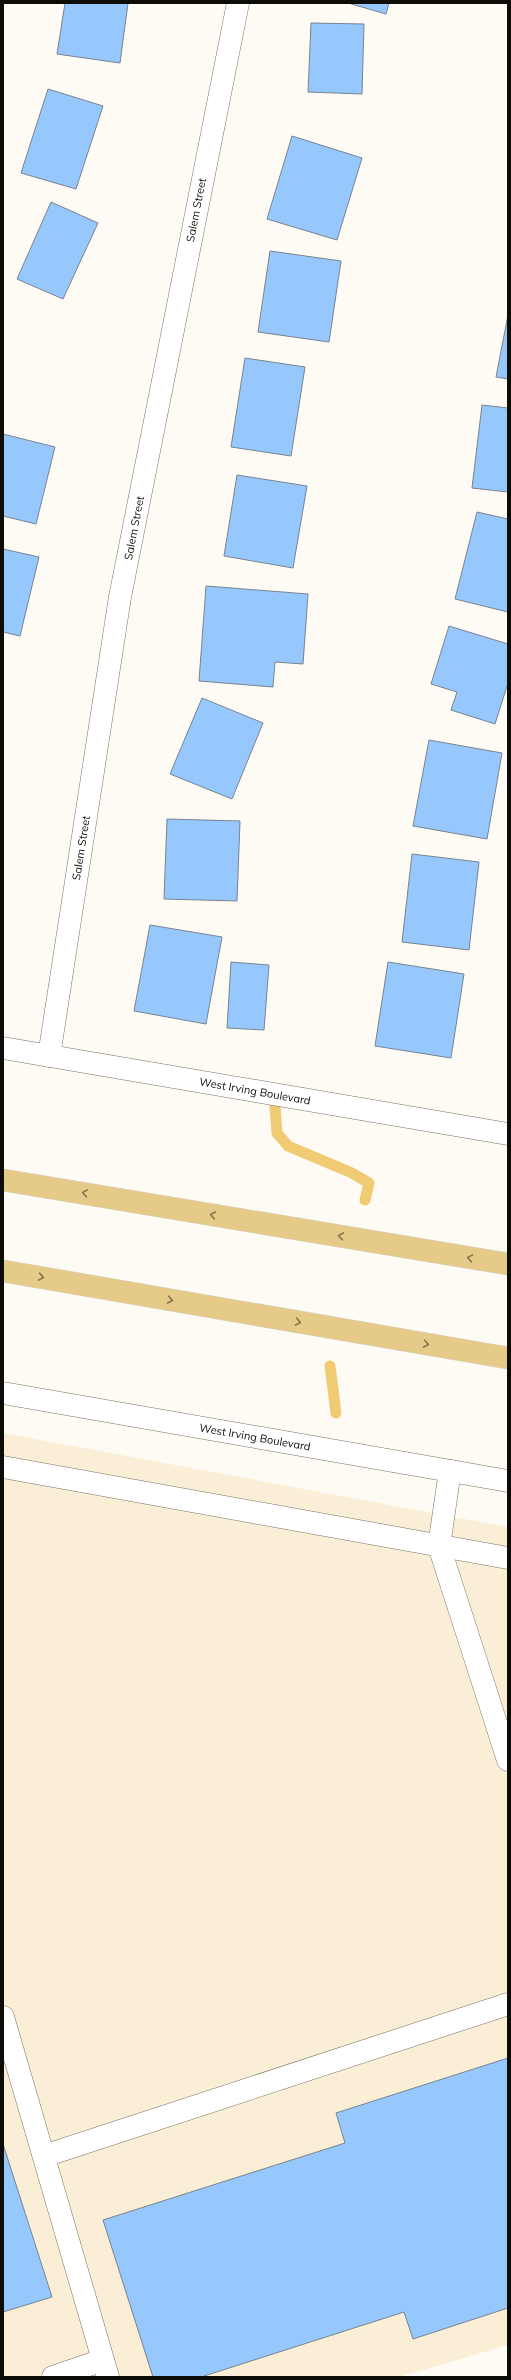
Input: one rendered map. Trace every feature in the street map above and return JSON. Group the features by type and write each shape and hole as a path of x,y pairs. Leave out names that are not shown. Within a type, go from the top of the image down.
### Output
{"main road":[{"path":"3,1180 508,1264"},
{"path":"3,1271 508,1358"}],"street":[{"name":"Salem Street","path":"48,1056 120,597 238,3"},
{"name":"West Irving Boulevard","path":"3,1048 508,1134"},
{"name":"West Irving Boulevard","path":"3,1393 508,1482"},
{"path":"3,1467 508,1558"},
{"path":"450,1471 439,1546 508,1760"},
{"path":"44,2156 508,2004"},
{"path":"3,2017 106,2368 53,2377"}],"shaded area":[{"path":"3,1433 508,1527 508,2345 399,2377 3,2377"}],"building":[{"path":"65,3 128,3 120,63 57,54"},
{"path":"348,3 389,3 386,14"},
{"path":"311,23 364,24 362,94 308,92"},
{"path":"48,89 103,106 76,189 21,173"},
{"path":"292,136 362,158 337,240 267,219"},
{"path":"51,202 98,223 63,299 17,279"},
{"path":"270,251 341,261 329,342 258,332"},
{"path":"508,315 508,379 496,377"},
{"path":"245,358 305,367 291,456 231,447"},
{"path":"482,405 508,408 508,492 472,488"},
{"path":"3,434 55,447 36,524 3,516"},
{"path":"237,475 307,486 293,568 224,556"},
{"path":"477,512 508,519 508,612 455,599"},
{"path":"3,549 39,557 20,636 3,632"},
{"path":"206,586 308,594 303,664 275,662 273,687 199,681"},
{"path":"449,626 508,644 508,683 495,724 451,710 457,692 431,684"},
{"path":"202,698 263,723 232,799 170,774"},
{"path":"429,740 502,753 487,839 413,826"},
{"path":"167,819 240,821 237,901 164,899"},
{"path":"412,854 479,862 469,950 402,942"},
{"path":"150,925 222,937 206,1024 134,1011"},
{"path":"231,962 269,965 264,1030 227,1028"},
{"path":"388,962 464,974 451,1058 375,1046"},
{"path":"508,2058 508,2308 413,2339 404,2312 201,2377 153,2377 103,2220 345,2143 336,2113"},
{"path":"3,2144 52,2297 3,2312"}],"waterway":[{"path":"274,1094 277,1133 288,1146 352,1173 369,1183 365,1200"},
{"path":"330,1366 336,1413"}]}
